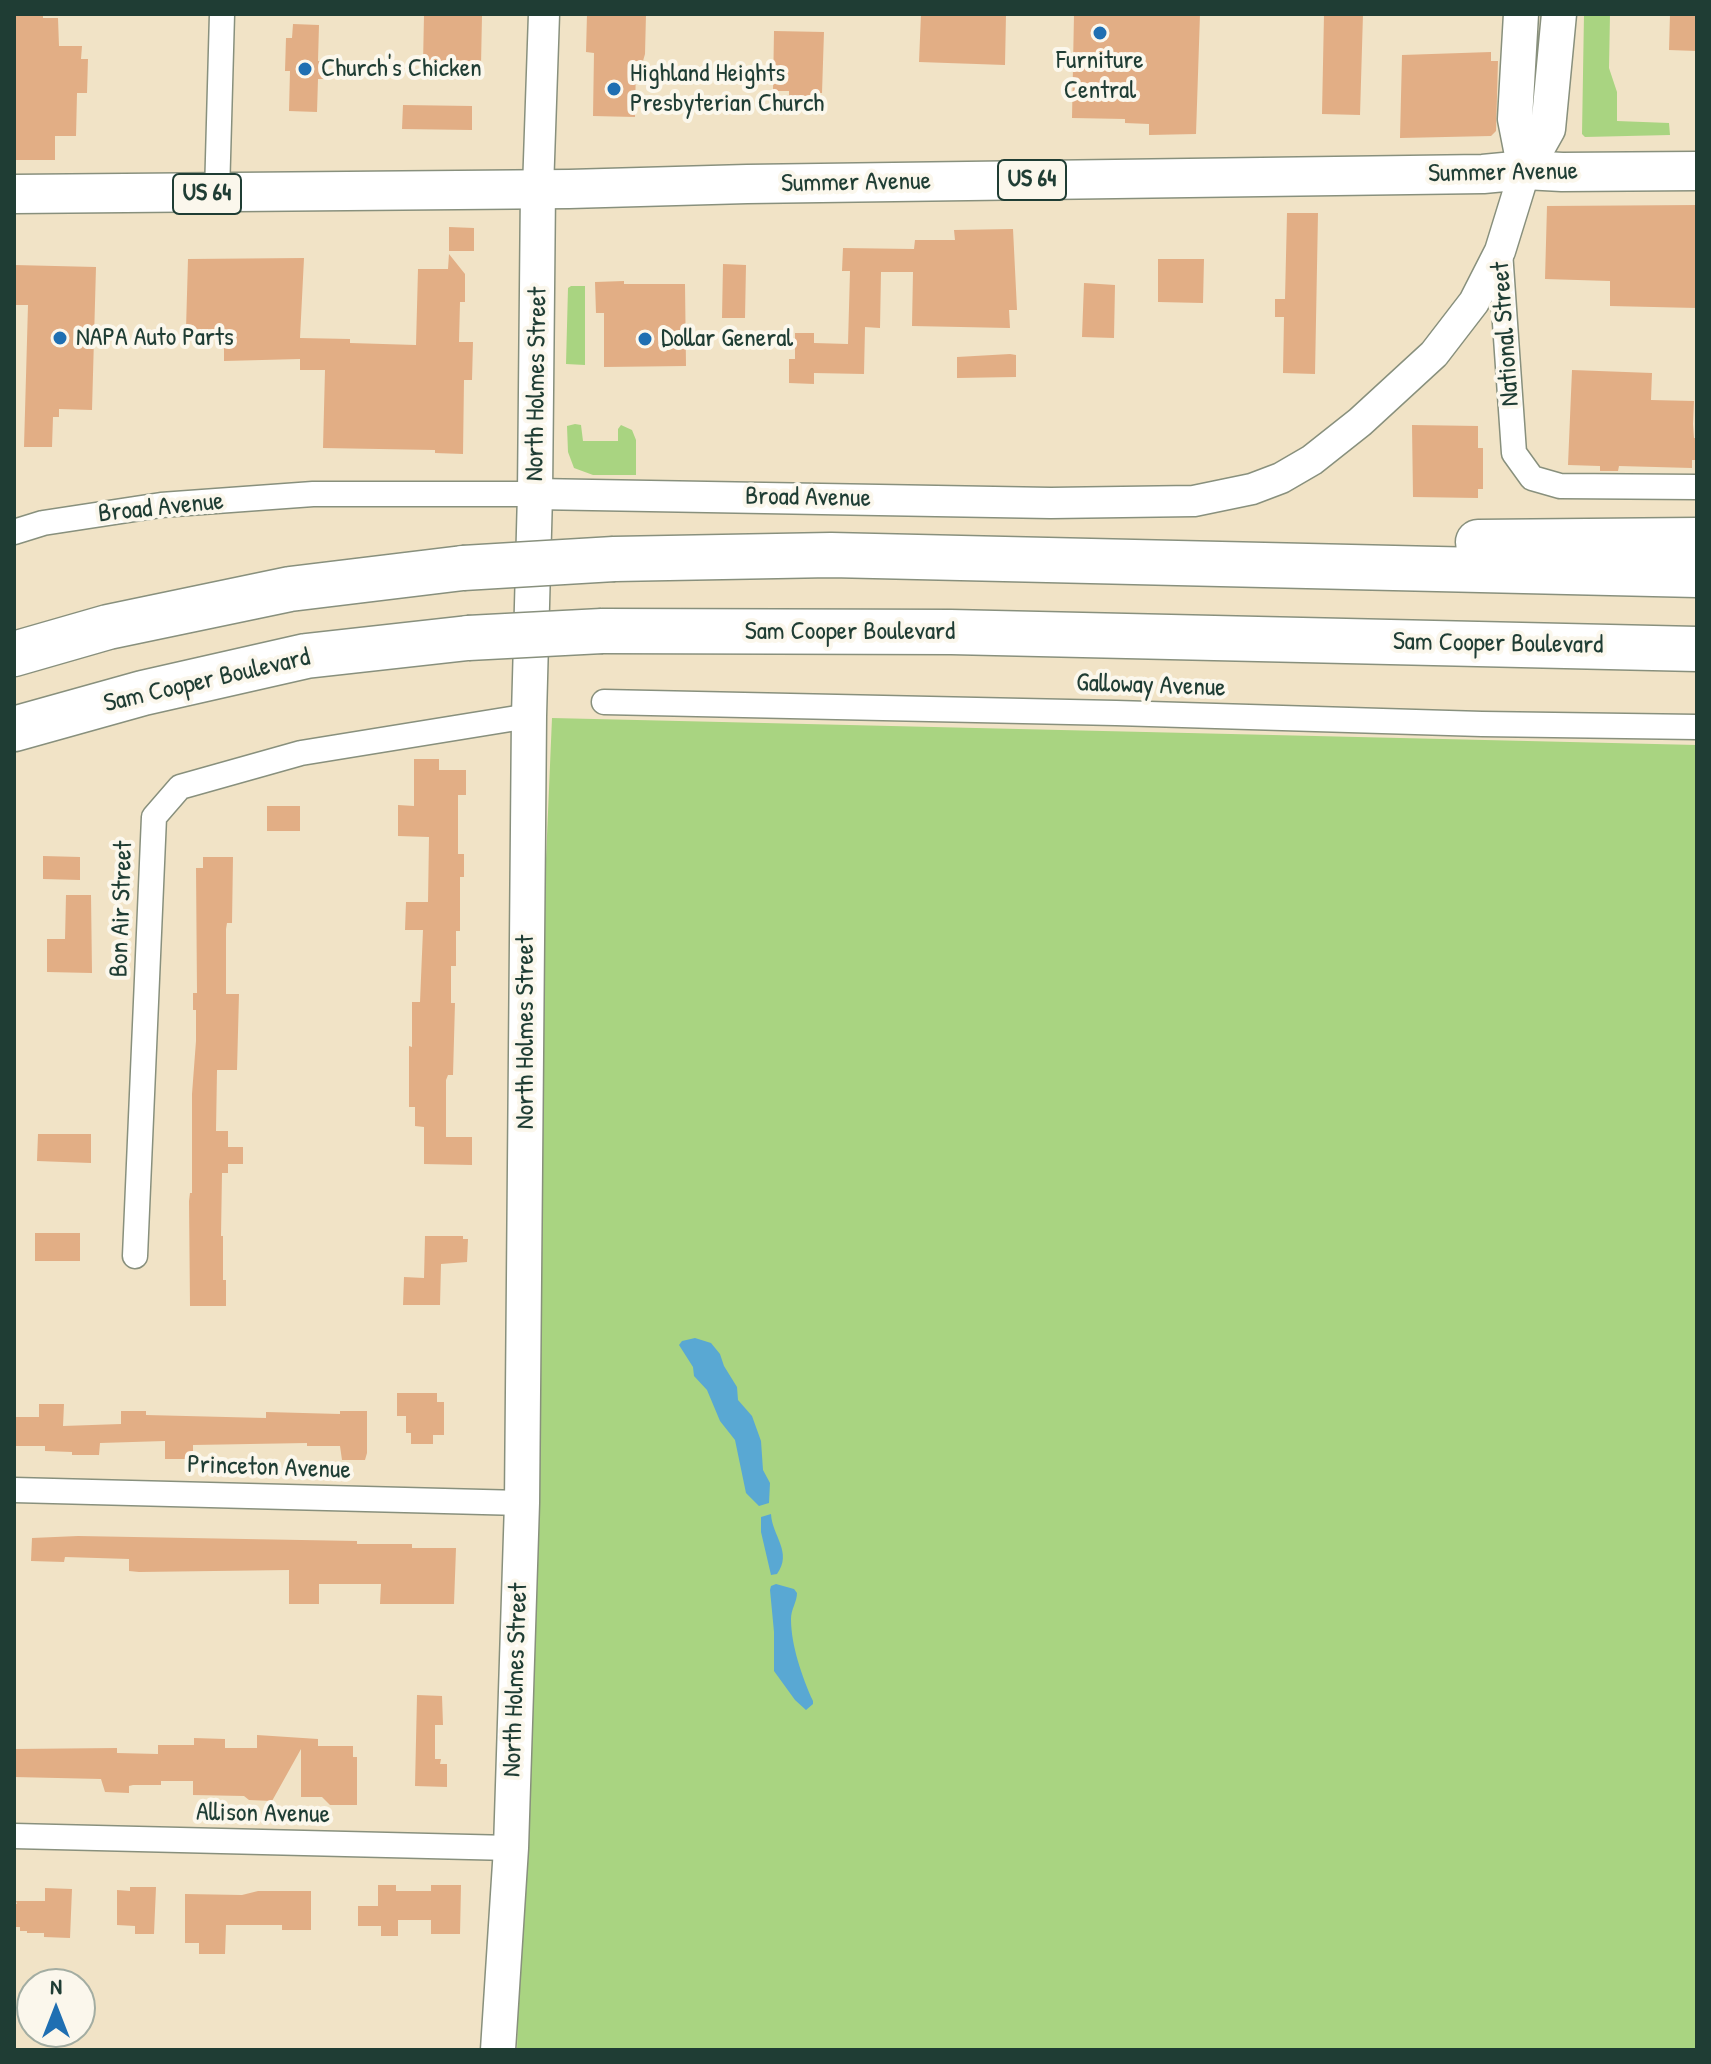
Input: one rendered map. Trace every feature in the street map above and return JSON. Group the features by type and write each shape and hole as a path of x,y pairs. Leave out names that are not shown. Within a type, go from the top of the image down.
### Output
{"highway":[{"path":"1072,559 1453,542 1697,540"},
{"path":"14,654 108,627 290,589 463,568 614,559 831,555 1697,575"},
{"name":"Sam Cooper Boulevard","path":"14,729 143,693 306,656 468,638 602,631 951,632 1697,649"}],"main road":[{"name":"National Street","path":"1521,14 1515,119 1525,170"},
{"name":"National Street","path":"1525,170 1548,129 1559,14"},
{"name":"Summer Avenue","path":"14,194 217,194 1483,174 1525,170 1697,171"},
{"name":"North Holmes Street","path":"498,2050 511,1848 522,1503 529,716 538,189"}],"street":[{"path":"217,194 222,14"},
{"name":"North Holmes Street","path":"538,189 544,14"},
{"name":"National Street","path":"1525,170 1500,251 1514,453 1532,478 1560,486 1697,487"},
{"name":"Broad Avenue","path":"14,532 43,523 176,504 313,494 535,494 1051,503 1194,501 1252,489 1281,478 1312,460 1360,422 1434,354 1474,302 1500,251"},
{"name":"Galloway Avenue","path":"604,702 1697,727"},
{"name":"Bon Air Street","path":"135,1256 154,817 180,787 301,753 529,716"},
{"name":"Princeton Avenue","path":"14,1490 522,1503"},
{"name":"Allison Avenue","path":"14,1836 511,1848"}],"green space":[{"path":"1584,14 1610,14 1609,68 1617,92 1617,121 1669,123 1670,135 1585,137 1582,134"},
{"path":"585,286 585,365 566,364 568,288"},
{"path":"581,425 583,441 618,441 621,425 632,430 636,440 636,475 593,475 574,468 568,452 567,426"},
{"path":"552,718 1697,745 1697,2050 517,2050 544,906"}],"water":[{"path":"695,1338 711,1343 720,1354 737,1387 738,1400 752,1416 761,1441 763,1470 770,1483 769,1503 759,1506 746,1493 735,1440 720,1421 707,1390 694,1376 693,1367 679,1345 682,1341"},
{"path":"771,1514 783,1558 777,1574 771,1575 761,1532 761,1517"},
{"path":"776,1584 794,1589 797,1593 791,1629 798,1661 813,1701 806,1710 774,1671 770,1590"}],"building":[{"path":"14,14 43,14 43,18 58,18 59,46 82,46 81,59 88,59 87,93 77,93 76,136 55,136 55,160 14,160"},
{"name":"Highland Heights Presbyterian Church","path":"587,14 646,14 645,54 643,61 636,61 635,117 593,116 594,53 586,52"},
{"path":"921,14 1006,14 1005,65 919,62"},
{"path":"1074,14 1200,14 1196,134 1149,135 1149,124 1125,123 1125,119 1072,118"},
{"path":"1324,14 1363,14 1360,115 1322,114"},
{"path":"1670,14 1697,14 1697,51 1669,50"},
{"path":"424,15 482,16 481,65 423,64"},
{"name":"Church's Chicken","path":"293,24 319,25 318,61 325,61 325,79 318,79 317,112 289,111 290,71 285,71 286,38 292,38"},
{"path":"774,31 824,32 819,102 798,102 798,97 789,97 789,91 773,91"},
{"path":"1491,52 1491,61 1498,61 1496,131 1491,136 1400,138 1402,55"},
{"path":"403,105 472,106 472,130 402,129"},
{"path":"1697,205 1697,308 1610,306 1610,281 1545,279 1547,206"},
{"path":"1287,213 1318,213 1315,374 1283,373 1284,317 1275,317 1275,299 1285,299"},
{"path":"449,227 474,228 474,251 449,251"},
{"path":"1013,229 1017,310 1009,310 1010,328 912,326 913,272 881,272 880,328 865,327 864,374 814,373 814,384 789,383 789,359 795,359 795,333 814,333 814,343 848,344 850,271 842,271 843,248 914,249 915,240 955,240 954,230"},
{"path":"449,254 465,274 465,302 460,302 459,342 473,342 472,380 464,380 463,454 435,453 435,450 323,448 325,370 300,370 300,359 224,361 224,330 186,329 188,259 304,258 300,338 416,345 418,269 448,269"},
{"path":"1158,259 1204,259 1203,303 1158,302"},
{"path":"723,264 746,265 745,318 722,318"},
{"name":"NAPA Auto Parts","path":"14,265 96,267 92,410 59,409 59,417 53,417 52,447 24,447 28,305 14,305"},
{"name":"Dollar General","path":"624,281 624,284 685,284 686,366 604,367 604,313 596,313 595,282"},
{"path":"1084,283 1115,285 1114,338 1082,337"},
{"path":"1016,355 1016,377 957,378 957,357"},
{"path":"1572,370 1652,373 1651,400 1694,401 1697,460 1692,460 1692,468 1619,466 1618,471 1600,471 1600,466 1568,465"},
{"path":"1412,425 1478,426 1478,448 1483,448 1483,489 1478,489 1478,498 1413,497"},
{"path":"414,759 439,759 439,770 466,770 466,795 458,795 458,854 464,854 464,877 460,877 460,931 456,931 456,966 451,966 451,1003 455,1003 453,1075 448,1075 446,1080 446,1137 472,1137 472,1165 424,1164 424,1127 415,1126 415,1107 409,1107 412,1002 420,1002 423,930 405,930 406,902 428,902 429,837 398,836 398,805 414,806"},
{"path":"267,806 300,806 300,831 267,831"},
{"path":"43,856 80,857 80,880 43,879"},
{"path":"203,857 233,857 232,923 227,923 226,929 226,994 239,994 237,1070 217,1070 216,1131 228,1131 228,1147 243,1147 243,1164 228,1164 228,1173 222,1173 221,1236 226,1306 190,1306 189,1201 192,1193 192,1094 196,1041 193,993 197,993 196,868 203,868"},
{"path":"66,895 91,895 92,973 47,972 47,939 65,939"},
{"path":"38,1134 91,1134 91,1163 37,1161"},
{"path":"35,1233 80,1233 80,1261 35,1261"},
{"path":"425,1236 463,1236 463,1239 468,1239 467,1262 441,1264 440,1305 403,1305 404,1277 424,1278"},
{"path":"397,1393 437,1393 437,1402 444,1402 444,1435 433,1435 433,1444 411,1444 411,1433 406,1433 406,1416 397,1416"},
{"path":"39,1404 64,1404 63,1426 121,1424 121,1411 146,1411 146,1415 266,1418 266,1412 340,1414 340,1411 367,1411 367,1453 365,1460 342,1460 340,1446 307,1446 307,1443 193,1445 193,1459 165,1459 165,1441 100,1443 99,1455 45,1451 45,1446 14,1446 14,1417 39,1417"},
{"path":"78,1536 357,1541 357,1544 412,1544 412,1548 456,1548 454,1604 380,1604 381,1584 319,1584 319,1604 289,1604 289,1570 139,1572 129,1571 129,1559 65,1557 64,1562 31,1561 32,1538"},
{"path":"417,1695 442,1696 443,1725 435,1725 435,1759 441,1759 440,1764 447,1764 447,1787 415,1786"},
{"path":"257,1735 318,1739 318,1746 353,1746 353,1757 357,1757 357,1805 330,1805 322,1797 301,1797 301,1749 272,1801 249,1800 244,1796 193,1795 193,1781 133,1785 129,1786 129,1793 105,1792 101,1779 14,1777 14,1749 117,1748 117,1753 158,1754 158,1745 194,1745 194,1738 225,1739 225,1748 257,1748"},
{"path":"378,1885 396,1885 396,1891 431,1891 431,1885 461,1885 460,1934 431,1934 431,1920 398,1920 398,1936 381,1936 381,1926 358,1926 358,1906 378,1906"},
{"path":"130,1887 156,1887 154,1934 135,1934 135,1926 117,1925 117,1890 130,1891"},
{"path":"45,1888 72,1889 70,1938 44,1937 44,1933 27,1933 20,1931 20,1927 14,1927 16,1901 45,1901"},
{"path":"258,1891 311,1891 311,1930 282,1930 282,1925 226,1925 225,1954 199,1954 199,1943 185,1943 185,1894 242,1895"}],"place":[{"name":"Furniture Central","path":"1100,33"},
{"name":"Church's Chicken","path":"305,69"},
{"name":"Highland Heights Presbyterian Church","path":"614,89"},
{"name":"NAPA Auto Parts","path":"60,338"},
{"name":"Dollar General","path":"645,339"}]}
